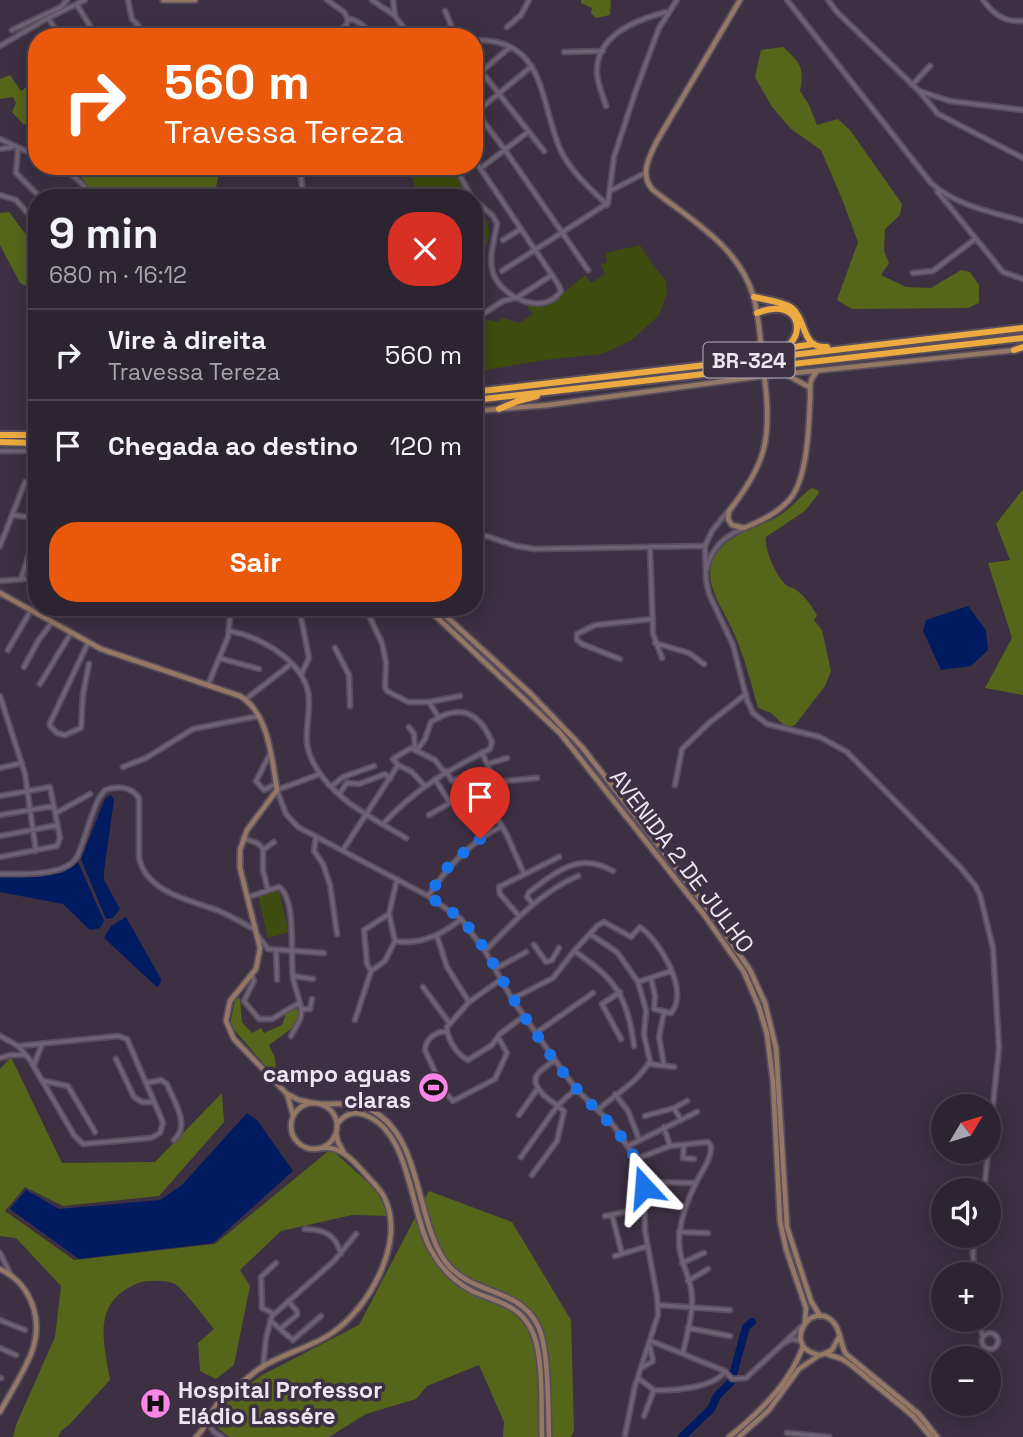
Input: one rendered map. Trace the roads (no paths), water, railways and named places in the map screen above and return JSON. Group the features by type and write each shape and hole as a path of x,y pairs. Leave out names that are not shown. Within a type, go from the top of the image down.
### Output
{"highway":[{"path":"754,297 780,303 794,310 806,336 821,348 852,345 860,347"},
{"path":"757,313 777,307 792,315 797,331 787,348"},
{"name":"BR-324","path":"483,391 1023,328"},
{"name":"BR-324","path":"483,399 1023,338"},
{"path":"739,361 746,357 775,354 787,348 814,344"},
{"path":"1014,350 1023,348"},
{"path":"499,409 557,391"},
{"path":"0,435 28,435"},
{"path":"0,442 28,443"}],"main road":[{"path":"163,0 195,0"},
{"path":"740,0 657,141 648,159 645,173 647,183 653,190 732,254 754,297 768,423 765,448 752,479 729,511 728,519 732,524 744,528 777,512 796,493 805,453 811,400 809,388 812,377 820,370"},
{"path":"483,410 1014,350"},
{"path":"785,374 809,388"},
{"path":"0,593 28,608"},
{"path":"42,616 88,643 131,661 246,699 259,716 271,754 277,790 243,838 239,858 257,932 259,954 252,975 230,1001 226,1025 243,1050 287,1094 313,1103 358,1105 381,1117 392,1128 406,1151 433,1242 446,1262 469,1282 513,1299 532,1315 544,1343 549,1437"},
{"name":"AVENIDA 2 DE JULHO","path":"436,616 560,733 697,906 744,972 768,1034 780,1221 786,1249 806,1308 804,1324"},
{"name":"AVENIDA 2 DE JULHO","path":"446,616 568,731 711,913 750,970 765,1003 776,1048 787,1227 811,1301 820,1316"},
{"path":"197,1437 219,1402 263,1367 327,1336 348,1321 368,1296 390,1242 391,1217 386,1200 345,1154 333,1147 310,1149 298,1144 290,1127 293,1115 287,1094"},
{"path":"293,1115 302,1106 313,1103"},
{"path":"320,1104 331,1111 337,1124 333,1139 323,1148"},
{"path":"337,1124 345,1116 357,1113 369,1117 379,1125 401,1154 425,1237 438,1261 461,1284 511,1306 529,1325 537,1345 542,1437"},
{"path":"336,1132 345,1154"},
{"path":"0,1269 11,1275 25,1289 32,1301 35,1317 35,1341 28,1361 0,1412"},
{"path":"931,1437 913,1416 851,1365 836,1356 810,1352 802,1343 800,1333 804,1324 820,1316 832,1320 846,1354 919,1414 937,1437"},
{"path":"739,1437 769,1410 799,1368 835,1347 839,1337"},
{"path":"729,1437 768,1400 794,1364 802,1343"}],"street":[{"path":"12,30 61,7 67,0"},
{"path":"31,28 85,0"},
{"path":"128,0 132,19 140,28"},
{"path":"327,0 344,12 348,19 343,28"},
{"path":"372,0 396,16 405,28"},
{"path":"393,0 396,16"},
{"path":"507,27 521,15 529,0"},
{"path":"502,271 607,205 612,169 622,133 651,48 668,11 677,0"},
{"path":"787,0 975,239 1003,272 1023,279"},
{"path":"828,0 931,107 947,119 1023,158"},
{"path":"983,0 1000,18 1023,21"},
{"path":"77,5 91,28"},
{"path":"445,11 452,28"},
{"path":"606,106 597,73 603,51 610,39 631,23 668,11"},
{"path":"48,18 55,28"},
{"path":"348,19 358,21 364,28"},
{"path":"0,46 28,30"},
{"path":"483,41 510,47 533,66 563,154 607,205"},
{"path":"483,70 510,47"},
{"path":"564,52 603,51"},
{"path":"483,106 533,66"},
{"path":"912,85 930,66"},
{"path":"483,74 544,151"},
{"path":"919,92 950,101 1023,110"},
{"path":"483,122 587,270"},
{"path":"483,166 528,132"},
{"path":"0,139 28,152"},
{"path":"0,149 16,147"},
{"path":"16,147 16,173 32,189"},
{"path":"483,171 552,275 560,289 558,295 549,300 535,302 514,298 502,288 494,275 491,251 497,223 483,207"},
{"path":"610,191 645,173"},
{"path":"71,175 87,189"},
{"path":"931,183 959,202 1023,221"},
{"path":"0,195 16,200 28,214"},
{"path":"954,213 959,202"},
{"path":"503,240 521,229"},
{"path":"913,273 933,271 975,239"},
{"path":"483,314 552,275"},
{"path":"0,451 28,451"},
{"path":"0,546 25,482"},
{"path":"729,511 712,531 705,546 707,587 733,645 753,713 775,727 820,737 853,757 976,886 988,923 995,971 999,1048 994,1094"},
{"path":"13,514 28,517"},
{"path":"706,573 711,555 720,542 744,528"},
{"path":"483,536 525,548 705,546"},
{"path":"650,547 655,643 663,658"},
{"path":"21,579 28,557"},
{"path":"0,581 28,579"},
{"path":"8,650 28,615"},
{"path":"208,685 229,631 230,616"},
{"path":"300,676 309,658 301,616"},
{"path":"369,616 382,643 386,663 386,689 408,702 429,702 460,696"},
{"path":"620,659 582,644 577,639 577,634 595,625 653,619"},
{"path":"24,667 52,622"},
{"path":"229,631 248,634 265,643 291,664 307,689 309,702 306,737 311,759 320,774 365,813 406,838"},
{"path":"40,684 71,634"},
{"path":"88,643 50,723 53,730 65,736 81,728 83,694 89,664"},
{"path":"655,643 689,653 704,664"},
{"path":"335,648 349,675 350,706"},
{"path":"219,658 259,668"},
{"path":"246,699 291,664"},
{"path":"675,785 682,749 709,723 746,694"},
{"path":"0,696 22,764 36,851"},
{"path":"429,702 439,718"},
{"path":"383,824 408,798 445,772 491,748 492,742 484,725 471,714 456,712 431,722 425,739 416,750"},
{"path":"123,767 146,758 190,731 259,716"},
{"path":"409,726 414,734 416,750"},
{"path":"424,786 412,772 393,760 396,755 407,749 416,750 435,760 452,781 467,775 470,777 478,797 494,813 502,826 524,874"},
{"path":"482,752 497,790 485,806"},
{"path":"271,754 256,781 264,790 276,783"},
{"path":"488,764 507,758"},
{"path":"0,768 22,764"},
{"path":"343,850 398,765"},
{"path":"332,786 343,777 374,766"},
{"path":"320,774 277,790 290,820 316,837 428,896 461,919 485,951 512,999 576,1089 598,1109 636,1159 643,1182 648,1246 658,1305 657,1321 638,1379 625,1435"},
{"path":"340,794 347,783 359,784 385,774 390,779"},
{"path":"496,782 537,778"},
{"path":"435,779 450,803"},
{"path":"0,796 49,787 52,790 60,838 57,846 0,856"},
{"path":"0,874 43,873 71,864 78,855 99,797 105,790 123,787 134,792 139,798 141,867 162,889 225,914 257,932 266,948 324,953"},
{"path":"56,813 90,794"},
{"path":"429,815 450,803 468,801"},
{"path":"0,815 54,806"},
{"path":"0,836 58,825"},
{"path":"428,896 456,859 480,839 502,826"},
{"path":"316,837 314,851 323,864 330,885 337,934"},
{"path":"243,838 257,843 263,850 263,872 268,890"},
{"path":"263,850 274,842"},
{"path":"519,916 500,894 500,886 559,857"},
{"path":"532,903 527,897 529,892 561,869 592,862 600,863 613,871"},
{"path":"485,951 532,903 578,876"},
{"path":"355,1020 371,971 385,961 395,941 389,914 397,879"},
{"path":"248,897 283,888 292,925 293,976 301,1009 300,1018 291,1036"},
{"path":"371,971 367,964 362,936 364,930 389,914"},
{"path":"395,941 437,936 461,919"},
{"path":"512,999 547,982 601,923 607,923 631,937 638,928 645,930 671,971 678,995 673,1011 654,1009 655,996 651,978"},
{"path":"590,934 617,952 638,982 646,1010 644,1035 649,1064"},
{"path":"437,936 445,963 470,1002"},
{"path":"534,945 546,962 552,960 559,948"},
{"path":"276,950 277,980"},
{"path":"574,951 600,970 620,992 629,1016 634,1046"},
{"path":"495,969 526,952"},
{"path":"552,960 561,969"},
{"path":"638,982 671,971"},
{"path":"252,975 254,981 244,1001 259,1019 272,1018 299,1003"},
{"path":"293,976 313,979"},
{"path":"500,980 470,1002 447,1027 447,1032 460,1054 467,1060 485,1050 524,1016"},
{"path":"423,988 450,1024"},
{"path":"620,992 602,1004 621,1039"},
{"path":"536,1033 593,993"},
{"path":"301,1009 310,1009 312,999"},
{"path":"664,1012 659,1037 664,1065"},
{"path":"447,1032 441,1031 430,1037 425,1050 443,1090 453,1101 489,1083 499,1074 507,1053 498,1037"},
{"path":"0,1036 18,1046 26,1055 79,1142 86,1145 157,1136 162,1130 163,1123 147,1083 130,1043 123,1037 18,1046"},
{"path":"34,1066 42,1044"},
{"path":"0,1058 26,1055"},
{"path":"116,1059 134,1097 142,1102 154,1102"},
{"path":"532,1175 557,1141 564,1111 538,1088 536,1077 555,1060"},
{"path":"649,1064 674,1067"},
{"path":"598,1109 615,1094 631,1085 649,1064"},
{"path":"147,1083 161,1080 167,1084 182,1123 181,1133 174,1140"},
{"path":"44,1081 68,1086 95,1132"},
{"path":"519,1115 538,1088"},
{"path":"521,1157 557,1105 576,1089"},
{"path":"615,1094 628,1111 639,1139"},
{"path":"645,1116 674,1108 687,1101"},
{"path":"674,1108 681,1120"},
{"path":"628,1146 697,1112"},
{"path":"664,1127 670,1146"},
{"path":"636,1159 670,1146 708,1143 711,1146 710,1159 695,1183 680,1232 682,1263 691,1289 691,1308 683,1353"},
{"path":"684,1145 683,1158 694,1160"},
{"path":"643,1182 695,1183"},
{"path":"605,1216 645,1208"},
{"path":"612,1215 622,1254"},
{"path":"305,1229 331,1235 341,1254"},
{"path":"680,1232 708,1233"},
{"path":"263,1367 270,1320 274,1314 341,1254 356,1234"},
{"path":"615,1256 648,1246"},
{"path":"0,1253 11,1275"},
{"path":"682,1263 704,1253"},
{"path":"274,1314 262,1308 261,1277 276,1263"},
{"path":"688,1281 708,1269"},
{"path":"280,1329 298,1314 288,1301"},
{"path":"658,1305 730,1310"},
{"path":"270,1320 293,1340 321,1316"},
{"path":"0,1321 25,1330"},
{"path":"650,1343 683,1353 725,1371 733,1379 744,1379 804,1324"},
{"path":"688,1328 730,1336"},
{"path":"982,1332 982,1343 986,1349 993,1349 998,1339 993,1334 986,1333 983,1336"},
{"path":"781,1344 792,1339 802,1343"},
{"path":"642,1367 653,1361 650,1343"},
{"path":"0,1348 16,1355"},
{"path":"638,1379 654,1390 669,1391 710,1382 725,1371"},
{"path":"644,1416 654,1390"},
{"path":"208,1423 214,1432 222,1437"},
{"path":"202,1431 214,1432"},
{"path":"787,1433 829,1437"}],"waterway":[{"path":"682,1437 711,1409 717,1396 731,1382 746,1327 752,1322"}],"place":[{"name":"campo aguas claras","path":"434,1087"},
{"name":"Hospital Professor Eládio Lassére","path":"155,1403"}]}
